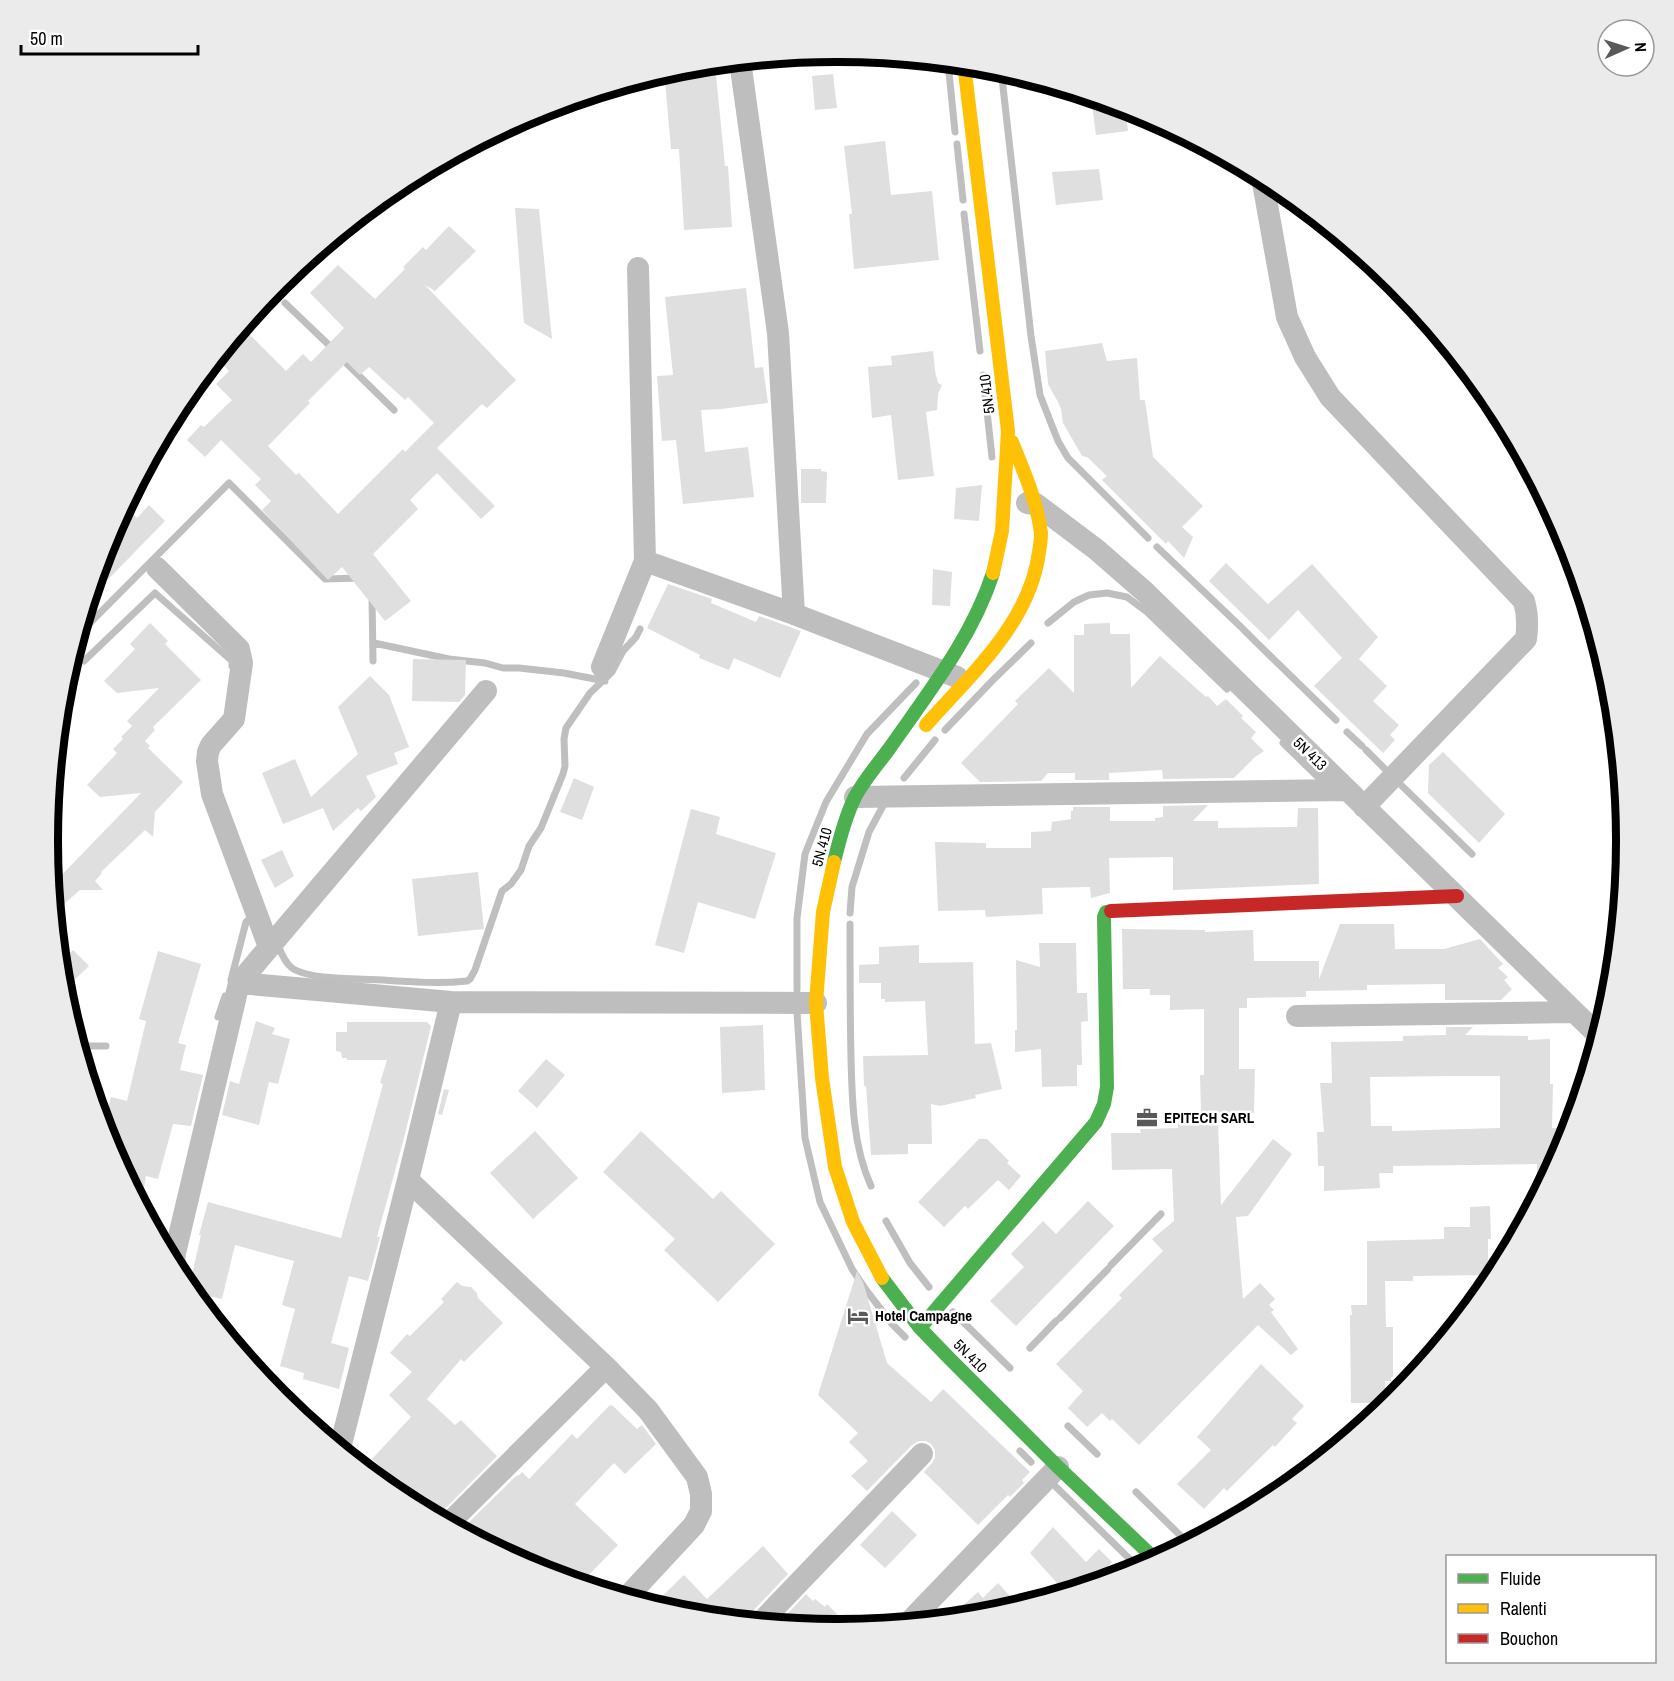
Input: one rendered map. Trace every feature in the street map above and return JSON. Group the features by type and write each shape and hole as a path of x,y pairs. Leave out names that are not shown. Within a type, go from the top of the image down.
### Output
{"street":[{"path":"741,68 778,333 794,614"},
{"name":"5N.410","path":"965,73 1008,431 1002,531 996,564 975,618 943,672 855,797 838,840 823,912 816,1003 822,1078 835,1167 853,1222 880,1276 920,1328 1058,1467 1149,1554"},
{"path":"1264,189 1287,318 1305,357 1330,397 1524,601 1527,613 1526,639 1364,807"},
{"path":"602,668 645,561 638,267"},
{"path":"868,778 916,735 967,680 999,643 1024,603 1037,568 1041,536 1036,504 1008,431"},
{"name":"5N 413","path":"1005,499 1036,504 1097,550 1145,592 1592,1029"},
{"path":"645,561 794,614 967,680"},
{"path":"157,568 239,649 242,656 234,719 211,745 207,761 212,794 269,947"},
{"path":"176,1250 239,983 486,691"},
{"path":"855,797 1346,790"},
{"path":"920,1328 1096,1122 1104,1104 1107,1087 1104,917 1106,912 1457,896"},
{"path":"239,983 451,1002 816,1003"},
{"path":"342,1441 451,1002"},
{"path":"1297,1016 1574,1012"},
{"path":"408,1180 606,1367 648,1410 698,1477 702,1494 701,1511 694,1525 633,1591"},
{"path":"453,1518 606,1367"},
{"path":"768,1615 922,1454"},
{"path":"916,1614 1058,1467"}],"building":[{"path":"833,74 837,108 815,110 812,76"},
{"path":"716,75 725,166 728,166 732,227 684,230 679,149 671,149 665,82"},
{"path":"1092,105 1126,118 1128,131 1096,135"},
{"path":"885,141 891,195 932,191 939,260 854,269 849,214 852,214 844,146"},
{"path":"1099,169 1103,200 1056,205 1052,172"},
{"path":"515,208 539,209 552,339 524,323"},
{"path":"449,226 476,251 435,291 425,285 516,380 487,408 482,404 437,448 495,506 481,519 437,473 410,500 418,509 373,554 411,601 385,621 342,567 328,580 262,510 271,501 255,485 261,479 221,440 205,457 187,440 201,425 204,427 232,400 216,384 229,371 222,364 247,332 286,371 303,354 311,362 344,328 310,293 338,265 375,299 423,247 426,250","holes":["347,362 360,375 369,367 405,400 408,397 434,423 405,452 403,449 338,514 299,473 296,475 268,446"]},
{"path":"746,288 755,368 763,367 768,403 701,410 705,452 748,447 754,497 683,504 676,440 662,441 657,376 673,375 665,297"},
{"path":"1102,343 1107,361 1137,358 1140,400 1145,400 1153,457 1203,506 1182,527 1193,537 1184,558 1168,541 1166,544 1102,480 1107,476 1087,457 1082,456 1063,423 1061,409 1048,384 1045,351"},
{"path":"933,351 938,383 942,385 938,394 937,410 926,412 934,476 898,480 891,415 872,418 868,367 892,365 891,356"},
{"path":"801,469 821,469 827,472 826,503 801,503"},
{"path":"982,485 979,521 954,519 956,488"},
{"path":"149,505 165,521 101,586 132,513 137,518"},
{"path":"1226,563 1268,604 1312,564 1378,637 1359,659 1387,686 1373,701 1399,725 1390,735 1395,740 1383,753 1314,686 1342,658 1298,610 1269,640 1209,581"},
{"path":"933,569 952,572 950,606 932,605"},
{"path":"668,584 712,599 711,603 756,622 759,616 801,631 780,678 734,658 729,670 699,658 700,655 647,628"},
{"path":"150,623 168,641 165,644 201,680 153,727 155,730 145,741 150,746 148,748 183,782 155,812 153,837 145,830 101,872 95,881 103,890 80,890 61,906 59,877 141,793 100,797 87,785 117,753 113,749 132,726 127,721 159,688 117,693 104,681 135,649 130,644"},
{"path":"1110,623 1110,634 1130,634 1131,688 1160,656 1217,706 1226,699 1256,732 1251,738 1264,751 1234,778 1163,779 1162,770 1109,773 1109,780 1075,780 1075,773 1048,773 1041,781 980,782 961,763 1018,704 1015,701 1049,668 1074,693 1074,635 1084,635 1084,624"},
{"path":"413,659 466,660 465,695 459,702 412,701"},
{"path":"370,676 389,695 409,747 394,753 398,764 366,776 376,797 361,811 358,808 333,831 323,808 283,824 262,773 295,759 311,797 358,754 338,707"},
{"path":"1443,752 1505,814 1479,843 1428,793 1429,765"},
{"path":"574,778 594,787 582,820 560,812"},
{"path":"1208,805 1193,821 1218,821 1218,828 1297,827 1298,808 1318,808 1319,884 1173,890 1173,857 1109,858 1110,893 1091,898 1090,887 1042,888 1043,914 986,917 985,910 938,911 935,842 986,843 986,848 1031,848 1031,832 1051,831 1052,822 1071,819 1073,807 1110,807 1110,821 1155,821 1155,818 1163,817 1163,806"},
{"path":"691,809 720,817 716,834 776,853 755,919 698,902 684,953 655,945"},
{"path":"282,850 294,876 275,888 261,860"},
{"path":"478,872 484,929 418,936 412,879"},
{"path":"1340,924 1394,924 1395,949 1444,949 1480,939 1503,964 1498,968 1508,977 1504,980 1512,989 1501,1000 1445,1000 1445,984 1367,985 1367,990 1306,991 1306,997 1247,998 1247,1008 1239,1008 1239,1069 1255,1069 1254,1113 1201,1112 1200,1075 1204,1075 1204,1009 1170,1010 1170,995 1150,995 1150,989 1123,989 1122,929 1205,930 1205,932 1253,930 1254,961 1319,961 1319,979"},
{"path":"1039,943 1076,943 1077,993 1087,993 1088,1021 1081,1022 1082,1065 1077,1065 1077,1086 1042,1087 1041,1049 1015,1052 1016,960 1040,967"},
{"path":"919,945 919,963 973,962 975,1044 991,1043 1002,1089 975,1095 976,1098 940,1106 931,1104 932,1144 908,1144 908,1154 871,1155 863,1056 928,1055 925,1001 885,1002 885,999 881,999 881,983 859,983 859,965 879,964 879,947"},
{"path":"73,950 89,966 72,983 67,956"},
{"path":"158,951 201,964 178,1043 186,1045 180,1070 203,1075 191,1126 173,1124 158,1179 146,1176 143,1193 107,1110 111,1097 127,1101 146,1021 139,1019"},
{"path":"256,1021 275,1028 272,1034 290,1039 278,1084 269,1082 259,1125 222,1115 230,1081 239,1084"},
{"path":"347,1022 427,1022 431,1026 377,1237 380,1237 368,1281 349,1276 331,1343 349,1348 339,1389 303,1379 304,1373 280,1366 295,1309 282,1305 294,1261 235,1245 222,1299 206,1295 192,1276 208,1202 341,1238 383,1084 380,1083 387,1060 342,1058 341,1052 336,1051 336,1032 347,1032"},
{"path":"763,1025 765,1090 722,1093 720,1027"},
{"path":"1446,1027 1473,1027 1465,1035 1528,1036 1528,1040 1550,1039 1550,1084 1553,1084 1552,1128 1560,1128 1537,1181 1537,1164 1393,1166 1393,1173 1379,1173 1380,1188 1324,1191 1324,1166 1318,1166 1317,1132 1324,1132 1320,1083 1332,1083 1331,1042 1403,1041 1403,1036 1446,1035","holes":["1500,1076 1500,1128 1392,1131 1392,1126 1371,1126 1370,1077"]},
{"path":"546,1059 565,1075 537,1108 518,1091"},
{"path":"444,1089 449,1090 442,1115 438,1114"},
{"path":"1178,1123 1218,1123 1221,1205 1273,1139 1292,1154 1248,1216 1236,1217 1243,1299 1260,1283 1275,1299 1269,1305 1274,1310 1271,1312 1298,1349 1291,1355 1258,1325 1139,1445 1112,1419 1110,1421 1102,1413 1087,1427 1068,1408 1083,1391 1056,1364 1122,1298 1119,1295 1163,1251 1152,1239 1174,1221 1172,1169 1112,1170 1111,1133 1141,1133 1140,1129 1178,1128"},
{"path":"535,1131 578,1178 533,1219 490,1173"},
{"path":"641,1131 713,1199 721,1191 775,1244 718,1302 664,1250 675,1239 603,1172"},
{"path":"979,1139 987,1139 1021,1176 1009,1190 998,1180 968,1209 965,1206 944,1227 918,1202"},
{"path":"1088,1201 1114,1226 1016,1326 990,1301 1024,1267 1011,1254 1043,1221 1056,1234"},
{"path":"1490,1206 1491,1239 1488,1239 1488,1267 1483,1275 1413,1276 1413,1281 1385,1281 1386,1327 1393,1327 1393,1377 1391,1381 1385,1381 1386,1392 1374,1403 1351,1403 1350,1315 1352,1315 1351,1305 1367,1305 1367,1241 1444,1239 1444,1227 1470,1227 1470,1207"},
{"path":"857,1271 863,1282 887,1363 931,1402 943,1389 1030,1472 1022,1480 1024,1483 1010,1497 1008,1495 978,1525 924,1472 935,1457 935,1450 926,1441 919,1441 912,1445 867,1491 851,1476 868,1461 849,1442 858,1433 818,1395"},
{"path":"457,1282 462,1286 471,1287 477,1293 478,1298 503,1323 464,1362 461,1359 427,1399 455,1425 461,1420 497,1456 442,1512 396,1482 372,1459 411,1417 389,1395 412,1372 390,1353 407,1334 410,1336 444,1302 441,1299"},
{"path":"1261,1364 1304,1406 1292,1419 1297,1423 1275,1447 1273,1445 1227,1491 1224,1488 1204,1509 1177,1484 1211,1450 1197,1437"},
{"path":"612,1405 637,1429 642,1425 656,1444 625,1474 614,1463 575,1504 618,1545 586,1578 539,1560 466,1525 517,1475 522,1472 529,1479 572,1434 577,1439"},
{"path":"892,1511 917,1535 885,1568 860,1545"},
{"path":"1053,1527 1086,1562 1099,1549 1112,1562 1101,1573 1059,1586 1030,1553"},
{"path":"763,1546 788,1574 751,1614 660,1598 684,1575 707,1599"},
{"path":"998,1583 1012,1598 959,1609 978,1592 983,1598"},
{"path":"806,1594 813,1601 815,1599 825,1607 827,1604 842,1619 837,1619 785,1617"}],"waterway":[{"path":"949,71 955,132"},
{"path":"1002,80 1031,336 1040,395 1058,441 1068,458 1148,538"},
{"path":"957,144 963,200"},
{"path":"964,214 980,351"},
{"path":"285,303 333,349"},
{"path":"340,357 394,410"},
{"path":"983,375 992,457"},
{"path":"90,623 229,483 325,579 360,578"},
{"path":"1157,547 1241,627"},
{"path":"84,661 155,593 232,661 232,666"},
{"path":"1048,623 1074,602 1089,595 1107,593 1127,597 1147,612 1227,689"},
{"path":"372,597 373,661"},
{"path":"93,614 96,617"},
{"path":"278,945 292,968 310,975 425,982 456,982 470,979 502,891 511,884 521,870 529,846 541,828 563,774 566,728 590,693 612,672 623,651 640,629"},
{"path":"1243,629 1256,642"},
{"path":"374,643 503,668 564,673 605,681"},
{"path":"945,730 1031,643"},
{"path":"1258,644 1336,720"},
{"path":"797,990 797,918 805,854 826,802 867,734 916,683"},
{"path":"1347,732 1362,746"},
{"path":"904,778 935,740"},
{"path":"1283,743 1324,783"},
{"path":"1366,750 1387,771"},
{"path":"1402,786 1472,854"},
{"path":"850,913 852,887 869,832 885,802"},
{"path":"231,980 246,922 249,919"},
{"path":"850,924 853,1107 860,1155 871,1186"},
{"path":"218,1017 225,996"},
{"path":"797,1012 805,1138 820,1202 852,1269 893,1325 905,1337"},
{"path":"86,1046 106,1046"},
{"path":"1111,1265 1161,1214"},
{"path":"886,1221 910,1263 929,1287"},
{"path":"1060,1318 1108,1269"},
{"path":"953,1312 1010,1368"},
{"path":"1030,1348 1056,1321"},
{"path":"1068,1426 1097,1454"},
{"path":"1020,1451 1031,1462"},
{"path":"1053,1484 1132,1561"},
{"path":"1136,1492 1183,1538"}],"traffic: fast":[{"path":"834,862 845,821 855,797 948,664 973,620 993,573"},
{"path":"920,1328 1096,1122 1104,1104 1107,1087 1104,917 1106,912 1111,911"},
{"path":"882,1278 920,1328 949,1358 1058,1467 1149,1554"}],"traffic: slow":[{"path":"965,73 1008,431 1002,531 993,573"},
{"path":"926,725 996,646 1024,602 1033,578 1041,533 1033,498 1012,442"},
{"path":"834,862 823,912 816,1003 822,1078 835,1167 853,1222 882,1278"}],"traffic: jam":[{"path":"1111,911 1457,896"}],"place":[{"name":"EPITECH SARL","path":"1147,1118"},
{"name":"Hotel Campagne","path":"858,1316"}]}
